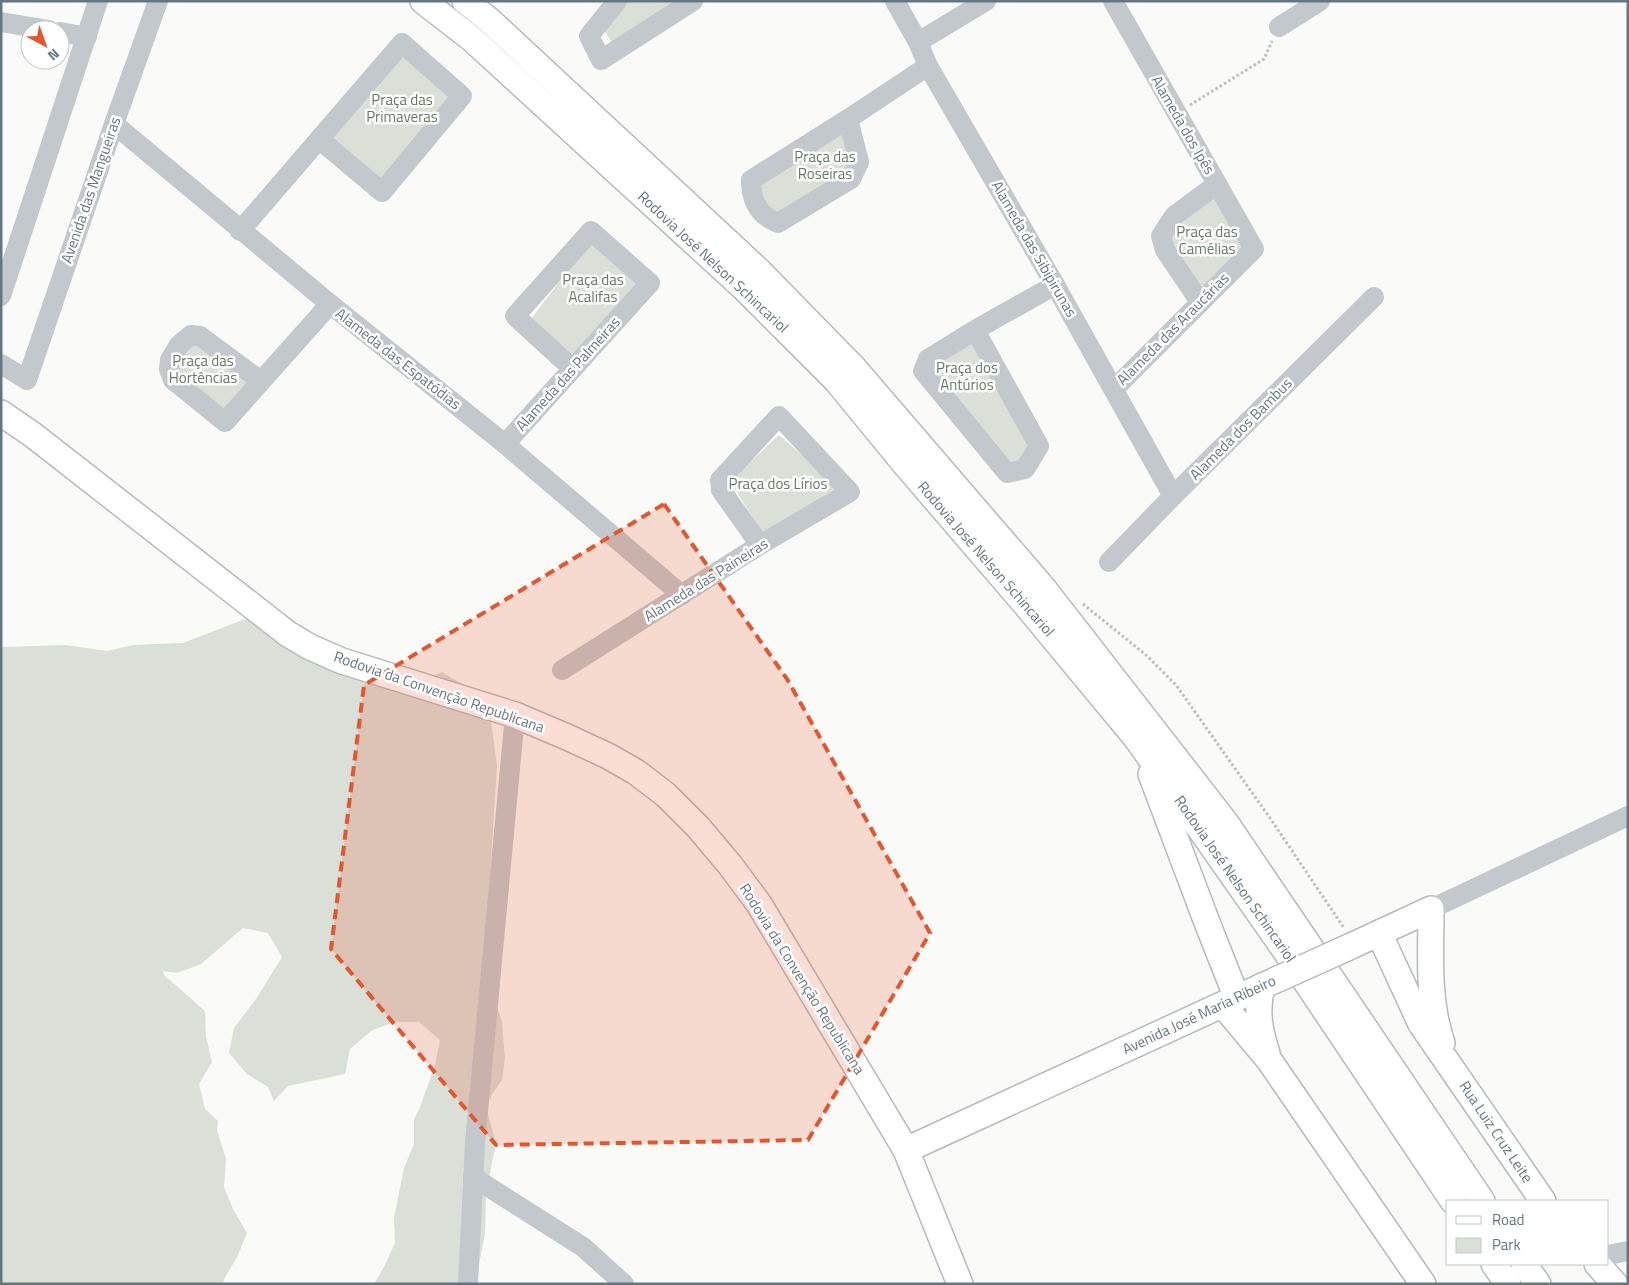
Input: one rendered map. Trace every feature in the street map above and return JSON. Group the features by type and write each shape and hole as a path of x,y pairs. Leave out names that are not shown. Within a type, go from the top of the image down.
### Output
{"main road":[{"name":"Rodovia José Nelson Schincariol","path":"423,1 472,39 729,274 836,380 1138,739 1280,943 1452,1200"},
{"name":"Rodovia José Nelson Schincariol","path":"465,1 489,20 759,271 852,366 1044,589 1226,823 1481,1200"},
{"name":"Rodovia da Convenção Republicana","path":"1,413 33,435 288,634 303,643 342,661 515,715 608,756 636,772 666,795 698,827 759,904 906,1150 960,1284"},
{"path":"1138,739 1208,925 1230,1001 1423,1284"},
{"name":"Avenida José Maria Ribeiro","path":"906,1150 1431,909"},
{"name":"Rua Luiz Cruz Leite","path":"1431,909 1431,995 1435,1021 1449,1062"},
{"name":"Rua Luiz Cruz Leite","path":"1379,933 1421,1024 1542,1200"},
{"path":"1269,1060 1262,1038 1258,1003 1270,982"},
{"path":"1495,1265 1508,1284"},
{"path":"1525,1265 1538,1284"},
{"path":"1598,1265 1615,1284"}],"street":[{"path":"1,296 98,1"},
{"name":"Avenida das Mangueiras","path":"1,364 27,380 158,1"},
{"path":"617,1 589,36 600,60 693,1"},
{"name":"Alameda das Sibipirunas","path":"895,1 918,42 928,66 1055,285 1173,496"},
{"path":"918,42 986,1"},
{"name":"Alameda dos Ipês","path":"1112,1 1254,249"},
{"path":"1278,27 1320,1"},
{"path":"1,22 20,25"},
{"path":"70,34 87,37"},
{"path":"240,231 319,139 402,43 462,96 382,192 319,139"},
{"path":"848,120 859,162 851,179 778,223 771,220 754,204 751,180 848,120 928,66"},
{"name":"Alameda das Espatódias","path":"114,124 240,231 505,444 682,594"},
{"path":"1200,302 1165,250 1161,236 1174,216 1217,184"},
{"name":"Alameda das Palmeiras","path":"505,444 573,369 650,283 591,230 515,316 573,369"},
{"name":"Alameda das Araucárias","path":"1114,389 1254,249"},
{"path":"975,330 1039,446 1025,469 1007,473 923,371 928,359 975,330 1055,285"},
{"name":"Alameda dos Bambus","path":"1109,562 1374,297"},
{"path":"260,381 200,336 191,335 179,346 170,360 169,369 173,380 225,422 330,304"},
{"name":"Alameda das Paineiras","path":"562,670 760,545 850,492 779,416 720,480 721,490 760,545"},
{"path":"468,1284 475,1143 515,715"},
{"name":"Avenida José Maria Ribeiro","path":"1431,909 1628,816"},
{"path":"473,1177 583,1247 624,1284"},
{"path":"1609,1255 1628,1251"}],"path":[{"path":"1176,113 1264,59 1278,27"}],"highlighted area":[{"path":"664,504 787,679 930,933 808,1140 496,1145 331,949 364,685"}],"green space":[{"path":"625,1 679,1 613,45 602,26"},
{"name":"Praça das Primaveras","path":"404,52 456,98 381,184 331,138"},
{"name":"Praça das Roseiras","path":"845,128 856,160 848,177 772,216 755,182"},
{"name":"Praça das Camélias","path":"1217,190 1252,249 1206,292 1173,252 1167,237 1176,220"},
{"name":"Praça das Acalifas","path":"590,242 637,284 574,361 531,319"},
{"name":"Praça das Hortências","path":"192,340 256,382 225,417 179,379 176,360"},
{"name":"Praça dos Antúrios","path":"976,340 1035,446 1023,463 1009,466 933,375 942,359"},
{"name":"Praça dos Lírios","path":"779,435 838,487 763,534 730,481"},
{"path":"253,616 274,629 432,676 442,672 462,684 480,702 491,721 497,766 485,955 488,979 502,1022 505,1059 502,1080 487,1102 486,1107 496,1143 486,1192 485,1234 475,1284 374,1284 395,1243 394,1218 404,1168 414,1144 414,1119 435,1065 440,1040 419,1022 394,1022 371,1031 350,1049 345,1074 288,1086 274,1101 268,1087 247,1074 229,1053 234,1028 256,999 282,957 268,933 243,928 201,964 177,973 163,971 164,975 205,1011 206,1037 212,1062 199,1084 205,1109 218,1121 217,1130 226,1159 224,1187 233,1209 247,1233 223,1284 1,1284 1,647 66,645 107,651 133,645 183,643"}]}
